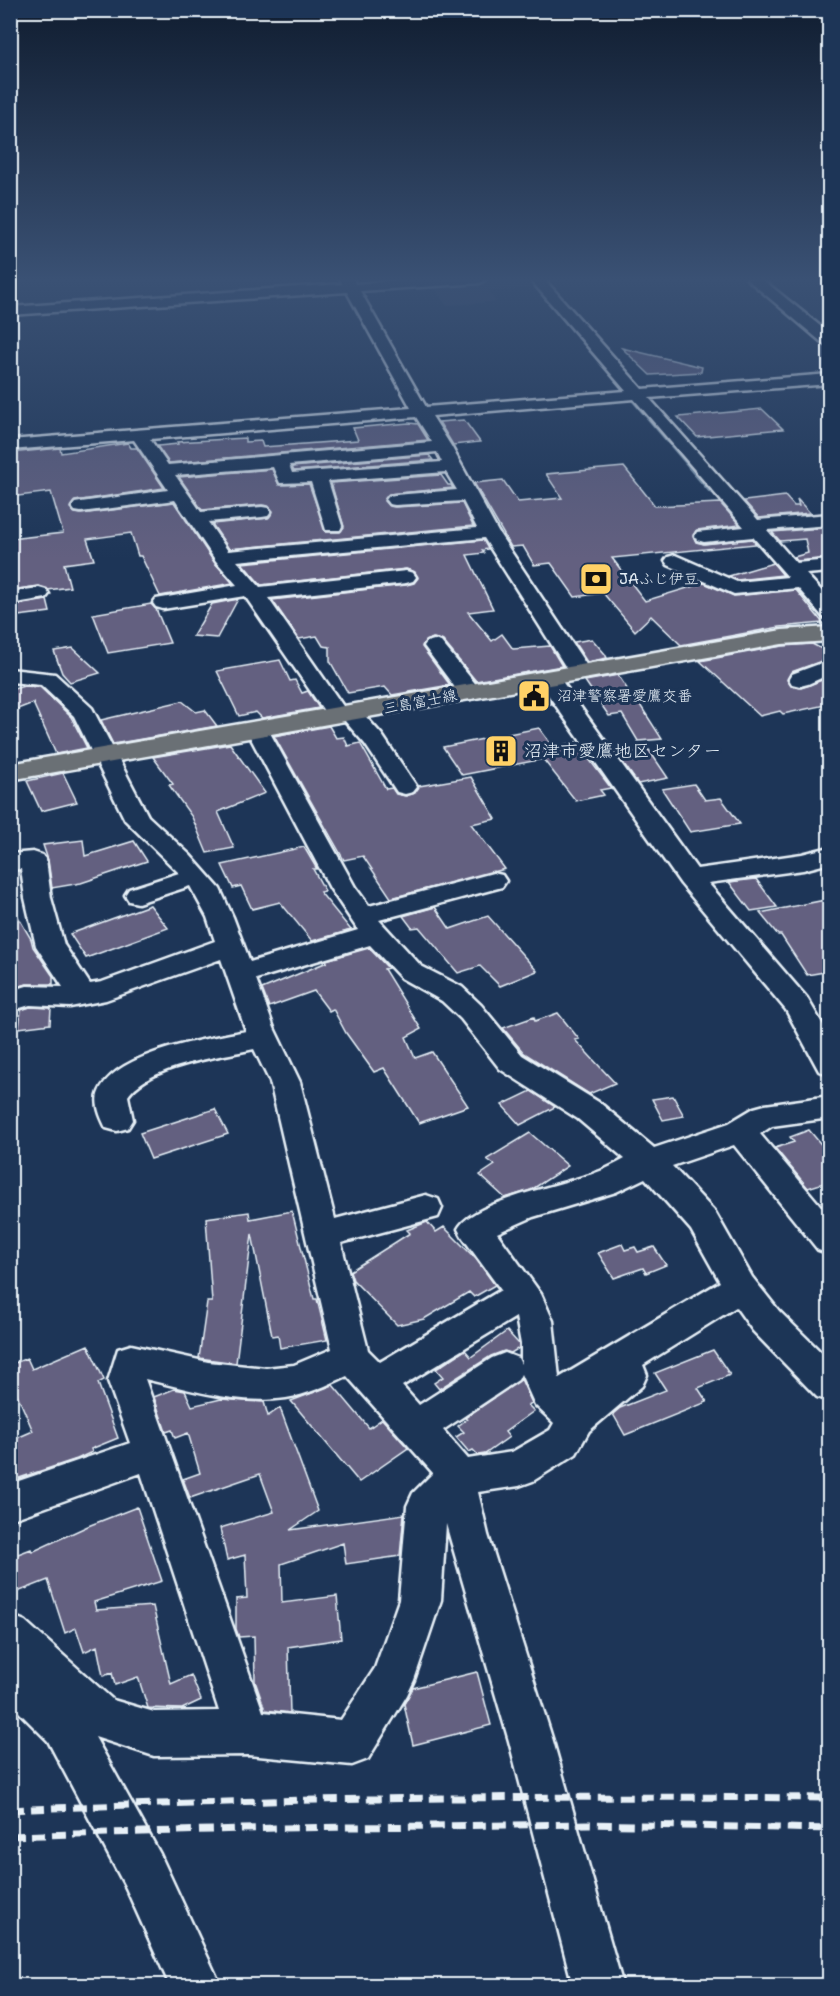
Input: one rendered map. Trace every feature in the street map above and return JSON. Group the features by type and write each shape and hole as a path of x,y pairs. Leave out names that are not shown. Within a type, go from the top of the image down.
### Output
{"main road":[{"name":"三島富士線","path":"10,772 782,638 830,634"}],"street":[{"path":"398,372 443,446 489,532 580,672"},
{"path":"617,372 830,613"},
{"path":"10,445 69,449 139,435 830,379"},
{"path":"139,435 223,557 345,715 374,740 405,787"},
{"path":"81,507 170,481 279,461 443,446"},
{"path":"279,461 286,479 452,466"},
{"path":"318,477 333,526"},
{"path":"144,481 170,481"},
{"path":"395,501 468,495"},
{"path":"197,518 253,513 261,554"},
{"path":"704,536 830,519"},
{"path":"223,557 489,532"},
{"path":"675,561 734,588 796,576 830,566"},
{"path":"163,603 252,592 406,578"},
{"path":"10,598 39,594"},
{"path":"434,646 470,692"},
{"path":"800,679 830,666"},
{"path":"10,675 47,679 84,713 137,820 207,889 236,959 264,1037 285,1082 352,1357 453,1468 468,1535 531,1741 598,1986"},
{"path":"548,678 690,878 796,1005 830,1064"},
{"path":"258,730 342,888 369,925 411,972 452,994 471,1012 511,1062 589,1111 649,1162 703,1221 740,1287 766,1321 830,1386"},
{"path":"690,878 803,862 830,855"},
{"path":"10,862 33,860 38,898 50,946 82,995"},
{"path":"138,895 196,876"},
{"path":"10,1002 27,995 70,997 106,991 236,959 369,925 493,881"},
{"path":"117,1120 112,1098 116,1088 127,1078 172,1058 264,1037"},
{"path":"566,1410 548,1394 539,1376 539,1344 535,1321 524,1294 475,1229 523,1206 606,1183 649,1162 740,1131 765,1116 830,1107"},
{"path":"740,1131 830,1241"},
{"path":"322,1234 426,1208"},
{"path":"566,1410 740,1287"},
{"path":"376,1383 524,1294"},
{"path":"248,1733 153,1452 126,1381 131,1360 219,1381 252,1383 288,1382 352,1357"},
{"path":"416,1427 506,1369"},
{"path":"566,1410 628,1375"},
{"path":"10,1636 101,1718 154,1734 248,1733 352,1743 392,1680 420,1600 427,1506 455,1478 519,1469 564,1442 566,1410"},
{"path":"10,1502 153,1452"},
{"path":"10,1675 33,1693 64,1725 142,1871 196,1986"}],"building":[{"path":"647,372 699,372 650,375"},
{"path":"762,409 783,429 697,437 678,417"},
{"path":"464,420 480,442 453,445 439,422"},
{"path":"418,424 428,440 169,463 157,446 178,444 177,442 245,438 245,442 261,441 263,447 358,440 353,428"},
{"path":"128,443 131,448 137,448 164,488 75,501 70,508 75,513 81,514 174,502 214,562 233,583 160,596 141,556 138,556 131,533 87,539 94,560 64,564 70,587 48,590 39,586 10,590 10,539 63,533 51,492 10,497 10,453 60,448 61,453"},
{"path":"429,455 433,460 294,471 292,467"},
{"path":"624,467 655,506 720,503 740,525 697,530 693,535 696,542 704,544 752,539 756,544 612,558 645,601 704,583 734,596 796,590 823,623 780,627 681,645 651,616 635,631 603,593 575,597 551,563 534,565 523,546 511,547 474,483 503,480 518,502 562,498 546,474"},
{"path":"272,469 279,485 309,484 326,532 340,532 344,527 331,483 441,475 453,488 389,494 384,501 389,506 395,507 462,503 473,526 229,549 212,524 268,518 273,511 268,506 262,505 202,510 179,477"},
{"path":"785,496 794,506 799,506 797,499 810,513 759,518 744,501"},
{"path":"823,528 830,535 830,558 797,561 794,557 808,553 805,539 780,541 772,532"},
{"path":"483,540 488,549 482,550 484,553 467,555 493,609 468,612 492,641 502,634 513,649 550,646 562,666 476,681 443,641 433,638 425,641 422,647 450,685 392,695 385,687 348,693 330,661 330,647 323,646 317,636 299,639 272,600 406,585 414,583 418,578 415,572 406,569 261,585 242,563"},
{"path":"773,563 783,575 737,580 729,576"},
{"path":"238,599 217,638 193,636 212,604"},
{"path":"47,600 50,612 10,617 10,606"},
{"path":"151,604 156,609 170,643 108,653 93,614"},
{"path":"592,639 607,658 587,662 574,642"},
{"path":"812,644 830,653 830,658 791,672 787,680 791,686 801,688 830,677 830,704 783,714 780,711 760,716 700,661 782,646"},
{"path":"73,648 100,673 70,682 62,673 54,651"},
{"path":"280,660 290,681 295,680 302,693 308,691 319,708 262,718 256,712 239,716 217,671"},
{"path":"618,675 662,739 638,741 622,714 609,716 585,681"},
{"path":"24,686 40,687 71,717 87,748 56,754 33,703 10,712 10,690"},
{"path":"540,689 551,704 530,707 520,693"},
{"path":"182,701 196,712 205,710 217,726 113,744 101,720"},
{"path":"329,726 336,738 344,737 348,746 360,743 386,789 392,788 396,794 406,796 415,793 419,786 471,777 496,819 471,824 505,869 391,898 363,856 344,860 274,736"},
{"path":"539,728 553,747 576,742 611,788 600,790 604,795 576,801 543,759 462,775 443,747"},
{"path":"230,744 265,793 218,812 234,848 207,853 192,817 169,785 173,784 153,757"},
{"path":"649,750 668,778 638,784 617,754"},
{"path":"63,773 77,802 41,811 27,781"},
{"path":"694,784 705,800 721,798 740,824 690,832 662,789"},
{"path":"83,840 85,856 134,841 147,861 81,883 52,888 48,860 43,845"},
{"path":"304,847 317,869 313,869 325,891 320,892 351,930 312,941 280,902 252,909 241,886 233,888 222,865"},
{"path":"756,879 777,907 751,911 729,882"},
{"path":"830,899 830,971 807,975 781,935 778,935 760,913"},
{"path":"10,903 31,939 33,947 53,976 53,984 27,984 10,989"},
{"path":"150,905 168,928 86,958 70,934"},
{"path":"435,907 450,929 488,916 537,971 500,986 480,966 458,973 419,927 412,928 403,916"},
{"path":"369,948 388,968 384,969 421,1029 406,1037 415,1058 432,1052 468,1106 419,1123 384,1068 374,1072 346,1033 333,1009 329,1011 314,991 269,1007 262,989 327,962 326,960"},
{"path":"30,1007 51,1008 50,1024 19,1028 21,1010"},
{"path":"558,1013 579,1039 575,1040 615,1083 589,1094 524,1053 503,1028 534,1017 535,1021"},
{"path":"531,1091 555,1107 520,1125 502,1105"},
{"path":"673,1096 684,1116 663,1120 652,1099"},
{"path":"215,1109 228,1134 151,1159 140,1133"},
{"path":"809,1130 830,1155 830,1181 808,1188 775,1148 794,1142 790,1137"},
{"path":"530,1133 568,1166 531,1190 505,1198 480,1175 495,1165 487,1159"},
{"path":"292,1211 314,1299 317,1299 327,1340 280,1348 278,1335 272,1336 252,1234 236,1363 199,1358 207,1302 212,1302 206,1218 249,1212 250,1219"},
{"path":"427,1222 436,1232 444,1227 476,1259 495,1285 474,1297 469,1292 424,1319 397,1325 353,1280 350,1271 410,1233 407,1230"},
{"path":"622,1244 625,1250 635,1247 638,1252 654,1247 666,1265 646,1273 643,1268 614,1278 598,1253"},
{"path":"507,1331 519,1344 519,1348 511,1353 504,1351 491,1356 439,1389 434,1383 443,1377 436,1369 465,1350 471,1357"},
{"path":"88,1345 104,1380 98,1383 118,1438 91,1449 92,1452 77,1459 10,1481 10,1441 33,1431 10,1378 10,1365 27,1358 32,1369"},
{"path":"713,1350 730,1375 698,1388 707,1402 625,1435 613,1414 620,1408 666,1390 655,1373"},
{"path":"521,1379 532,1403 528,1405 534,1411 505,1432 509,1437 485,1454 478,1455 473,1450 469,1452 456,1437 464,1432 458,1426 467,1419 465,1418"},
{"path":"333,1385 369,1428 382,1419 408,1448 359,1482 291,1401"},
{"path":"174,1389 185,1391 192,1406 221,1399 264,1402 268,1416 280,1408 318,1511 290,1530 404,1514 400,1556 346,1564 343,1543 281,1564 282,1603 337,1596 341,1639 288,1647 290,1713 265,1710 255,1681 254,1636 239,1637 236,1629 236,1599 247,1598 245,1555 227,1560 220,1528 274,1512 260,1474 190,1498 183,1479 200,1473 188,1433 175,1438 172,1430 166,1432 154,1397"},
{"path":"137,1507 162,1581 94,1602 96,1610 153,1606 171,1684 191,1675 201,1700 182,1709 148,1708 138,1677 115,1685 112,1673 103,1676 97,1646 84,1652 76,1628 65,1633 48,1580 10,1595 10,1557 31,1549 32,1552 88,1526"},
{"path":"477,1672 491,1725 413,1745 404,1704 413,1688"}],"waterway":[{"path":"609,372 625,391"},
{"path":"633,400 691,468"},
{"path":"690,467 711,491"}],"railway":[{"path":"10,1810 215,1802 420,1798 830,1798"},
{"path":"10,1836 278,1828 588,1824 830,1829"}],"place":[{"name":"JAふじ伊豆","path":"596,579"},
{"name":"沼津警察署愛鷹交番","path":"534,696"},
{"name":"沼津市愛鷹地区センター","path":"501,751"}]}
